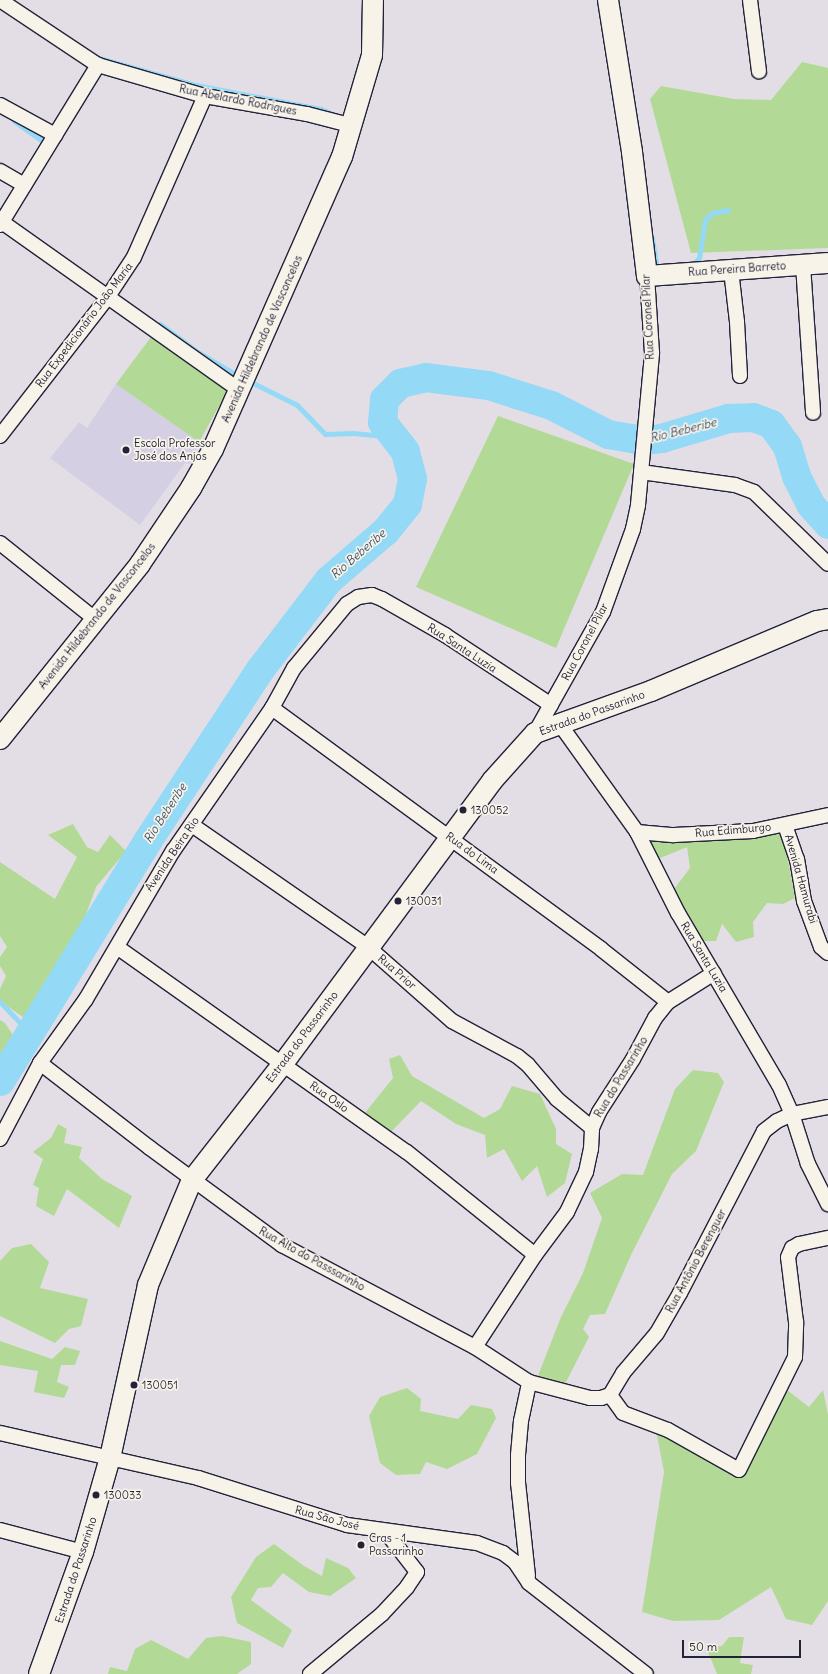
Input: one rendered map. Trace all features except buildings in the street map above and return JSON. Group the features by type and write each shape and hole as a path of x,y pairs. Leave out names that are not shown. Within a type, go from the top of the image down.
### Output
{"street":[{"name":"Rua Abelardo Rodrigues","path":"0,0 98,65 205,96 307,114 353,126"},
{"name":"Avenida Hildebrando de Vasconcelos","path":"0,739 140,564 191,488 213,449 320,211 353,126 372,55 373,0"},
{"name":"Rua Coronel Pilar","path":"555,714 603,612 633,529 641,472 652,353 647,276 632,152 608,0"},
{"path":"750,0 759,71"},
{"path":"98,65 1,224 240,389"},
{"name":"Rua Expedicionário João Maria","path":"0,436 107,298 134,257 205,96"},
{"path":"0,105 55,135"},
{"path":"0,171 24,185"},
{"name":"Rua Pereira Barreto","path":"647,276 828,263"},
{"path":"803,265 813,413"},
{"path":"731,270 737,322 740,376"},
{"path":"641,472 735,484 754,492 828,564"},
{"path":"2,548 96,620"},
{"name":"Rua Santa Luzia","path":"372,595 445,635 555,714 637,832 678,913 779,1085 792,1114 808,1164 828,1204"},
{"name":"Avenida Beira Rio","path":"0,1139 40,1063 86,999 117,947 144,896 272,708 294,668 338,612 358,597 372,595"},
{"name":"Estrada do Passarinho","path":"39,1674 83,1552 110,1458 148,1285 192,1180 282,1065 449,836 492,781 535,733 555,714 651,691 816,621 828,619"},
{"name":"Rua do Lima","path":"272,708 449,836 601,949 668,1002"},
{"name":"Rua Edimburgo","path":"637,832 715,833 753,831 828,815"},
{"name":"Rua Prior","path":"192,825 368,947 452,1021 517,1056 528,1065 557,1099 592,1128"},
{"name":"Avenida Hamurabi","path":"785,825 797,859 804,901 821,947 828,953"},
{"name":"Rua Oslo","path":"117,947 407,1152 535,1254"},
{"name":"Rua do Passarinho","path":"475,1347 535,1254 576,1196 586,1172 592,1149 592,1128 605,1099 633,1059 655,1018 668,1002 714,973"},
{"name":"Rua Alto do Passsarinho","path":"40,1063 192,1180 282,1245 475,1347 529,1382 590,1398 601,1398 610,1395"},
{"name":"Rua Antônio Berenguer","path":"610,1395 623,1373 657,1333 680,1294 764,1131 777,1121 792,1114 828,1107"},
{"path":"610,1395 623,1413 668,1430 739,1470 795,1357 796,1322 788,1257 792,1248 799,1244 828,1238"},
{"path":"529,1382 521,1421 518,1455 518,1484 529,1582"},
{"name":"Rua São José","path":"0,1433 198,1478 320,1518 386,1532 477,1543 503,1553 516,1562 529,1582 646,1674"},
{"path":"0,1530 83,1552"},
{"path":"314,1673 382,1614 407,1587 417,1572 386,1532"}],"shaded area":[{"name":"Escola Professor José dos Anjos","path":"116,384 199,442 191,464 185,463 140,525 50,458 79,422 87,428"}],"green space":[{"path":"802,62 828,68 828,248 691,253 650,99 661,86 734,99 771,100"},
{"path":"151,337 228,390 199,442 116,384"},
{"path":"498,416 634,464 556,648 416,587"},
{"path":"73,824 87,847 98,852 110,835 126,851 96,887 77,939 30,1022 0,1001 0,989 6,976 0,966 0,957 7,947 0,936 0,862 55,899 77,857 48,835"},
{"path":"783,834 795,898 783,904 767,903 753,922 754,937 736,942 722,924 716,941 703,941 674,889 690,868 687,847 658,859 645,838"},
{"path":"0,1020 5,1023 17,1041 0,1066"},
{"path":"400,1055 412,1076 484,1118 500,1109 512,1086 540,1094 556,1129 556,1144 572,1154 565,1183 547,1197 537,1166 522,1181 504,1149 487,1158 485,1135 456,1124 421,1101 390,1133 360,1119 393,1078 389,1059"},
{"path":"693,1070 718,1073 724,1082 696,1151 672,1174 631,1255 605,1314 590,1315 583,1329 589,1337 565,1384 537,1378 561,1317 583,1273 602,1218 590,1193 622,1174 643,1175 675,1089"},
{"path":"58,1124 67,1129 64,1143 82,1147 79,1158 102,1179 132,1196 119,1228 67,1189 54,1216 36,1206 39,1188 33,1185 43,1159 33,1152 51,1138"},
{"path":"31,1244 49,1262 40,1288 88,1299 81,1326 69,1329 55,1343 0,1316 0,1261 12,1248"},
{"path":"0,1341 52,1359 65,1347 80,1351 75,1365 61,1365 57,1382 69,1387 64,1398 34,1392 38,1371 0,1365"},
{"path":"407,1388 421,1399 420,1411 458,1419 471,1405 492,1409 496,1418 477,1454 447,1469 426,1462 420,1474 396,1475 380,1463 369,1416 380,1397"},
{"path":"787,1390 809,1407 823,1390 828,1415 828,1601 812,1625 786,1619 771,1587 719,1620 673,1621 642,1612 664,1472 656,1430 739,1470"},
{"path":"274,1544 304,1566 322,1576 326,1558 348,1568 356,1578 330,1596 309,1592 283,1573 271,1587 258,1588 251,1600 292,1630 283,1648 237,1623 231,1597 256,1557"},
{"path":"222,1636 251,1642 251,1664 237,1674 108,1674 110,1667 127,1671 135,1649 151,1640 188,1659 206,1638"},
{"path":"729,1637 744,1637 740,1663 753,1665 751,1674 717,1674 706,1647 722,1646"}],"waterway":[{"path":"95,57 196,85 321,109 335,115"},
{"path":"14,121 40,139"},
{"path":"696,261 699,258 705,220 712,213 728,210"},
{"path":"652,238 656,264"},
{"path":"160,324 196,351 240,377"},
{"name":"Rio Beberibe","path":"0,1081 147,841 260,669 328,580 385,531 407,504 412,478 405,451 382,422 384,399 400,383 425,377 488,385 551,405 608,434 643,440 661,438 728,418 753,417 771,424 787,446 796,476 810,504 828,524"},
{"path":"247,380 297,405 325,434 353,433 394,437"},
{"path":"0,1002 30,1033"}],"place":[{"name":"Escola Professor José dos Anjos","path":"126,450"},
{"name":"130052","path":"463,810"},
{"name":"130031","path":"398,901"},
{"name":"130051","path":"134,1385"},
{"name":"130033","path":"96,1495"},
{"name":"Cras - 1 Passarinho","path":"361,1545"}]}
